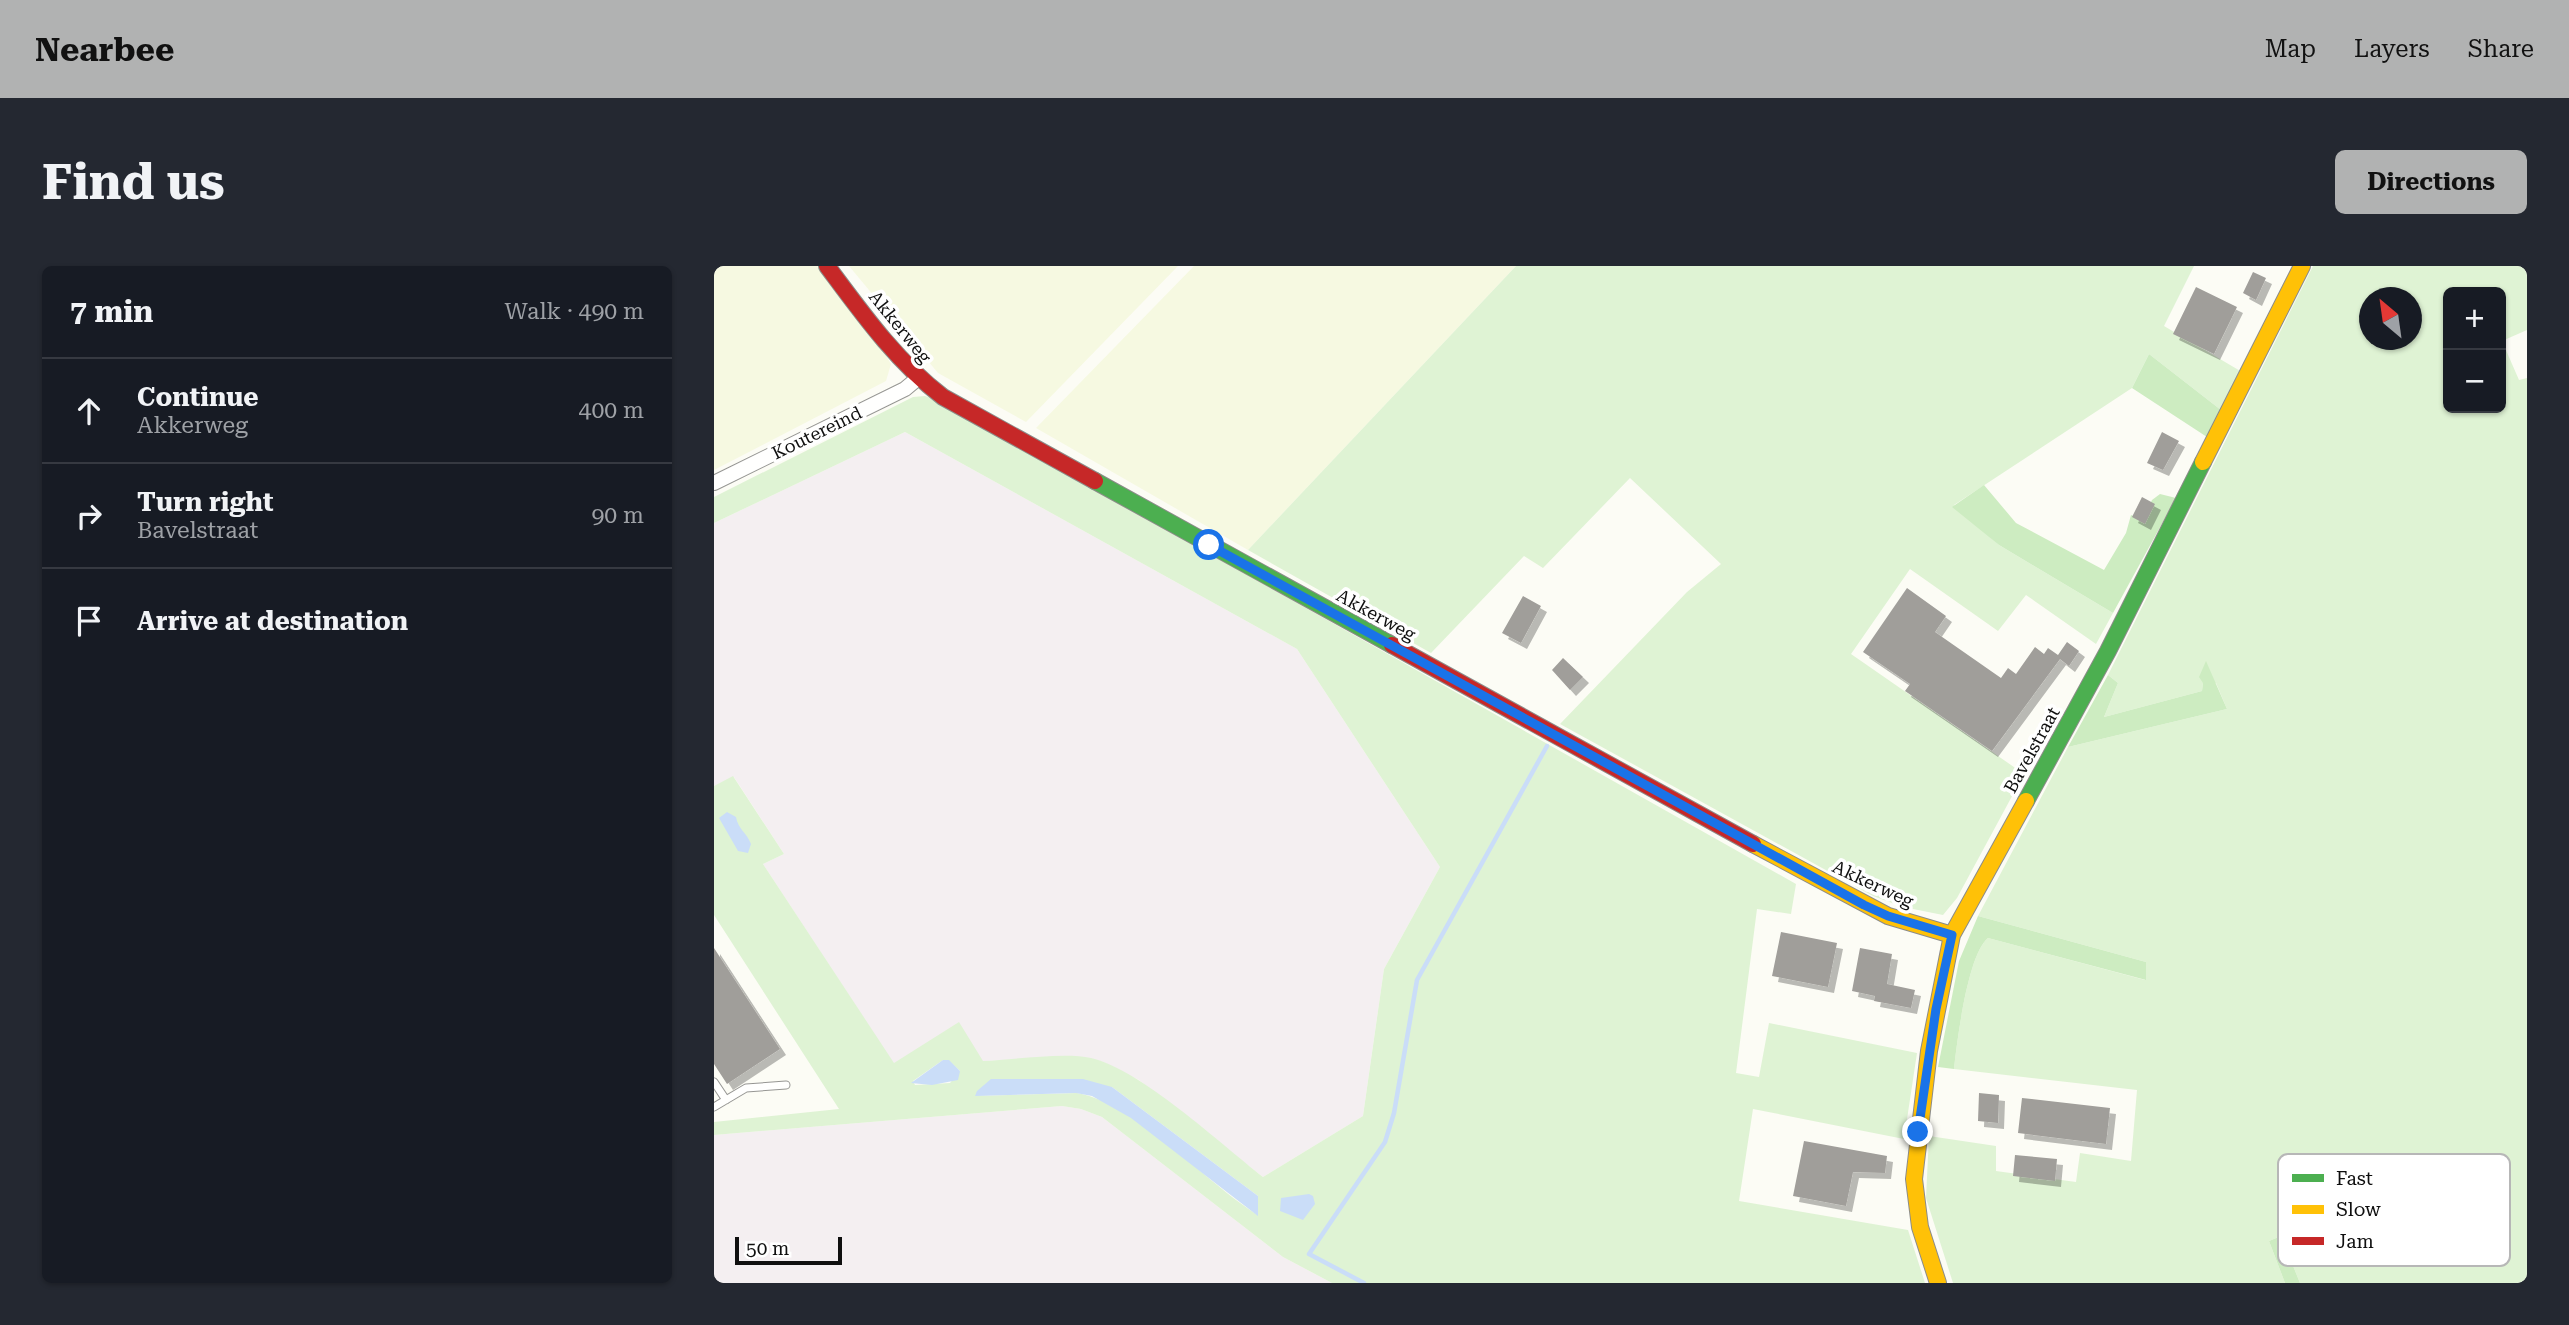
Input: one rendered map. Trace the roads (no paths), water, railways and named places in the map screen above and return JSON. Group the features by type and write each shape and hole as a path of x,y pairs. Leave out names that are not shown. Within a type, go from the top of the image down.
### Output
{"street":[{"name":"Akkerweg","path":"827,266 917,379 943,397 1838,891 1888,916 1952,935"},
{"name":"Bavelstraat","path":"1938,1283 1920,1227 1914,1179 1927,1064 1952,935 2114,640 2302,266"},
{"name":"Koutereind","path":"714,483 905,389 917,379"}],"lane":[{"path":"714,1082 726,1100"},
{"path":"714,1107 746,1088 786,1085"}],"water":[{"path":"727,812 736,817 749,840 751,844 748,853 738,851 719,818"},
{"path":"943,1060 949,1060 960,1071 958,1080 932,1085 911,1083"},
{"path":"991,1079 1083,1079 1112,1087 1258,1196 1258,1216 1131,1118 1092,1096 1076,1093 975,1096"},
{"path":"1309,1194 1313,1196 1315,1204 1303,1220 1280,1211 1281,1198"}],"waterway":[{"path":"1364,1283 1309,1254 1385,1142 1394,1113 1417,980 1547,746"}]}
